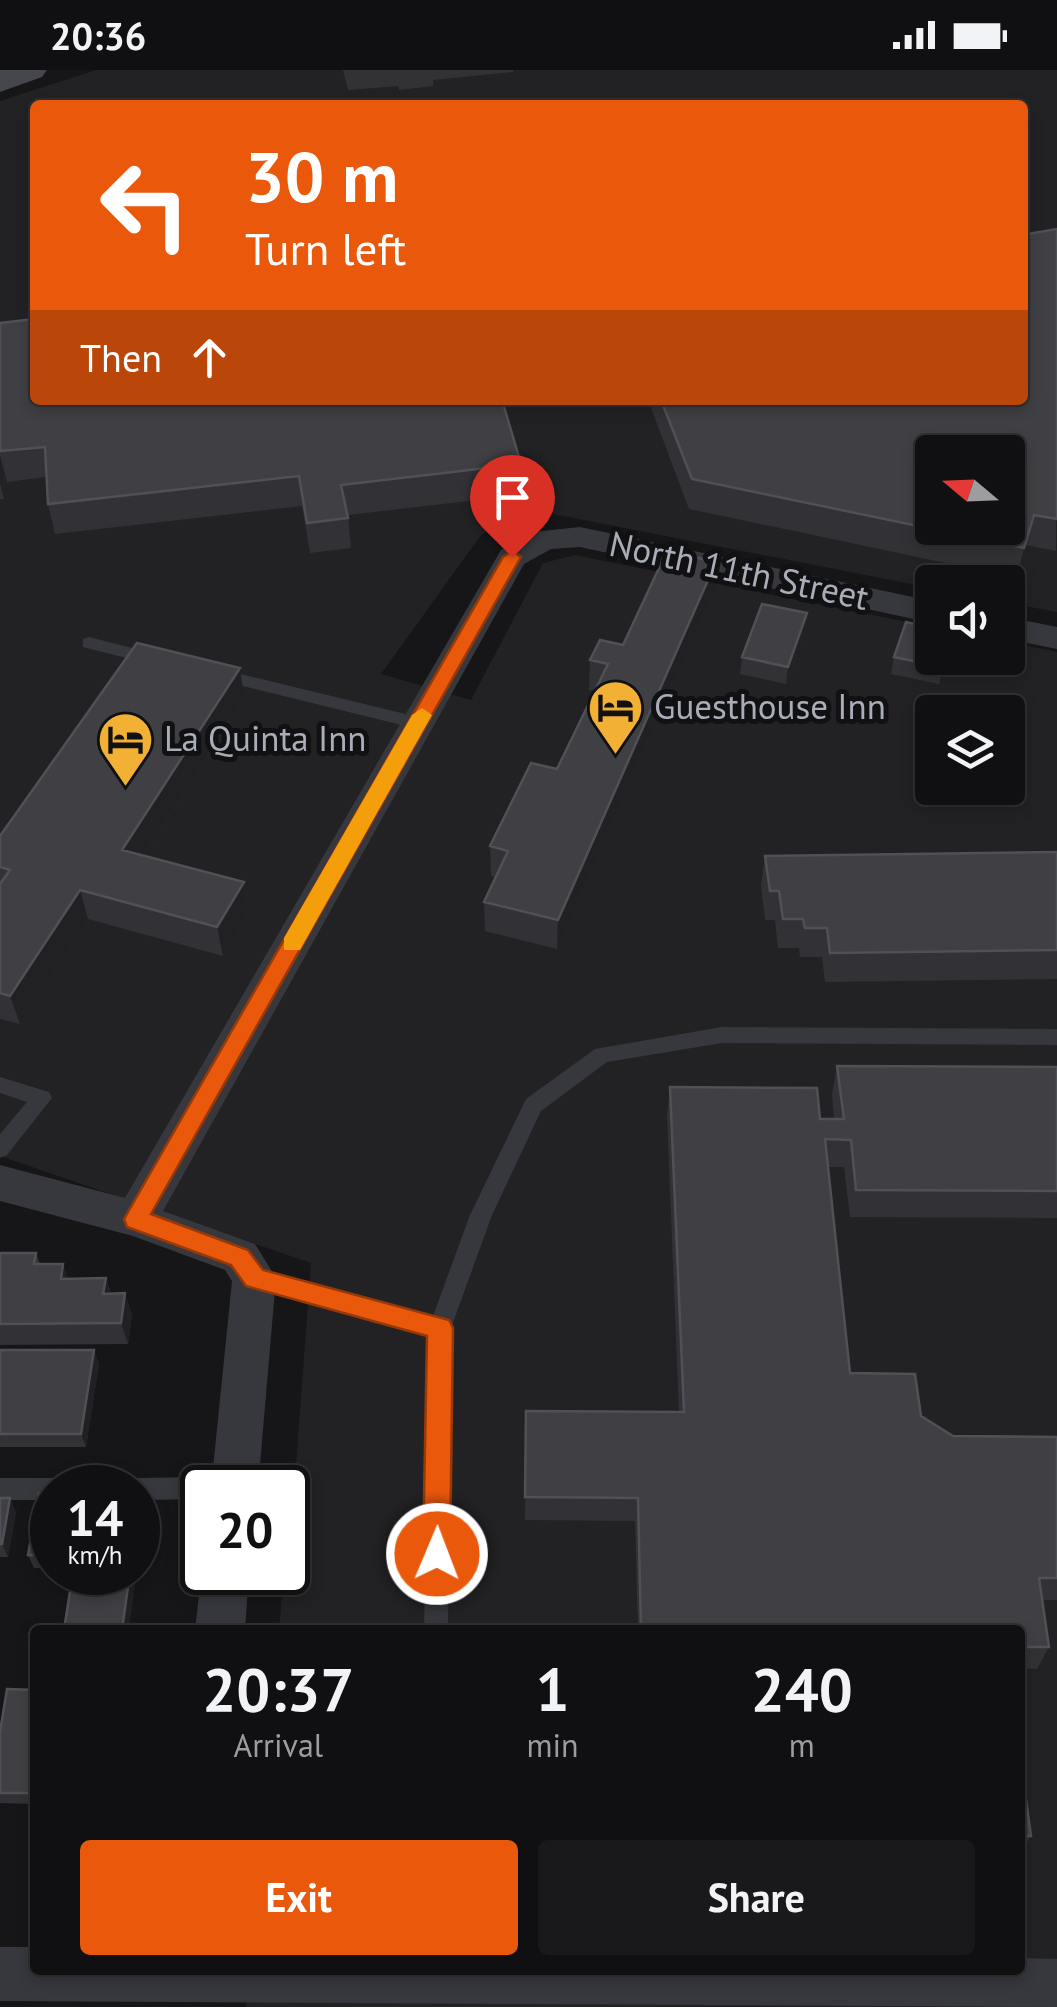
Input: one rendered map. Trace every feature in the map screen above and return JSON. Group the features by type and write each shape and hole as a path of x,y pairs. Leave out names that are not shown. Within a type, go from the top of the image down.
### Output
{"street":[{"path":"0,82 30,70"},
{"name":"North 11th Street","path":"418,723 512,557 544,538 580,537 915,608"},
{"path":"1025,631 1057,638"},
{"path":"136,1219 418,723"},
{"path":"0,1183 136,1219 240,1257 254,1278 236,1465"},
{"path":"221,1625 224,1595"},
{"path":"0,1974 185,1985 431,1975 1057,1986"}],"lane":[{"path":"89,643 164,661"},
{"path":"202,670 418,723"},
{"path":"436,1625 440,1328 481,1216 533,1105 602,1055 722,1036 1057,1037"},
{"path":"0,1084 42,1098 0,1149"},
{"path":"254,1278 440,1328"},
{"path":"0,1489 30,1489"}],"shaded area":[{"path":"96,70 1057,70 1057,612 1025,606 1025,565 915,565 915,585 548,513 504,519 481,535 381,674 471,700 543,563 575,555 915,624 915,675 1025,675 1025,645 1057,652 1057,2007 246,2007 249,1975 1025,1975 1025,1625 279,1625 282,1595 310,1595 310,1465 296,1465 311,1263 0,1156 0,101"}],"building":[{"path":"1057,229 1057,519 1034,515 1025,545 1025,435 915,435 915,525 692,479 663,405 1028,405 1028,234"},
{"path":"30,320 30,405 503,405 521,464 341,485 348,518 307,523 299,476 48,504 45,447 0,451 0,323"},
{"path":"667,551 716,562 558,920 484,902 508,851 490,846 531,763 557,769 608,664 590,660 600,640 623,645"},
{"path":"762,604 807,613 788,667 742,657"},
{"path":"906,622 915,624 915,661 894,657"},
{"name":"La Quinta Inn","path":"137,643 240,668 122,850 244,882 217,927 80,890 10,996 0,993 0,884 10,870 0,867 0,836"},
{"path":"1057,852 1057,950 830,953 827,928 805,928 803,919 783,919 779,891 770,891 765,856"},
{"path":"837,1066 1057,1067 1057,1191 856,1190 851,1140 825,1139 850,1373 915,1374 921,1416 953,1436 1057,1437 1057,1578 1039,1578 1049,1647 1025,1647 1025,1625 641,1625 638,1498 525,1497 526,1411 684,1412 670,1087 817,1088 820,1119 844,1119"},
{"path":"0,1253 36,1253 34,1264 63,1264 61,1279 106,1278 103,1294 125,1293 121,1323 0,1324"},
{"path":"0,1350 94,1350 81,1434 0,1434"},
{"path":"0,1498 10,1498 2,1544 0,1544"},
{"path":"69,1595 127,1595 123,1625 65,1625"},
{"path":"7,1689 30,1690 30,1793 0,1793 0,1732"},
{"path":"1025,1792 1031,1836 1025,1836"}],"slow traffic":[{"path":"292,944 422,715"}],"place":[{"name":"Guesthouse Inn","path":"615,756"},
{"name":"La Quinta Inn","path":"125,788"}],"route":[{"path":"437,1554 440,1328 254,1278 240,1257 136,1219 512,557"}]}
